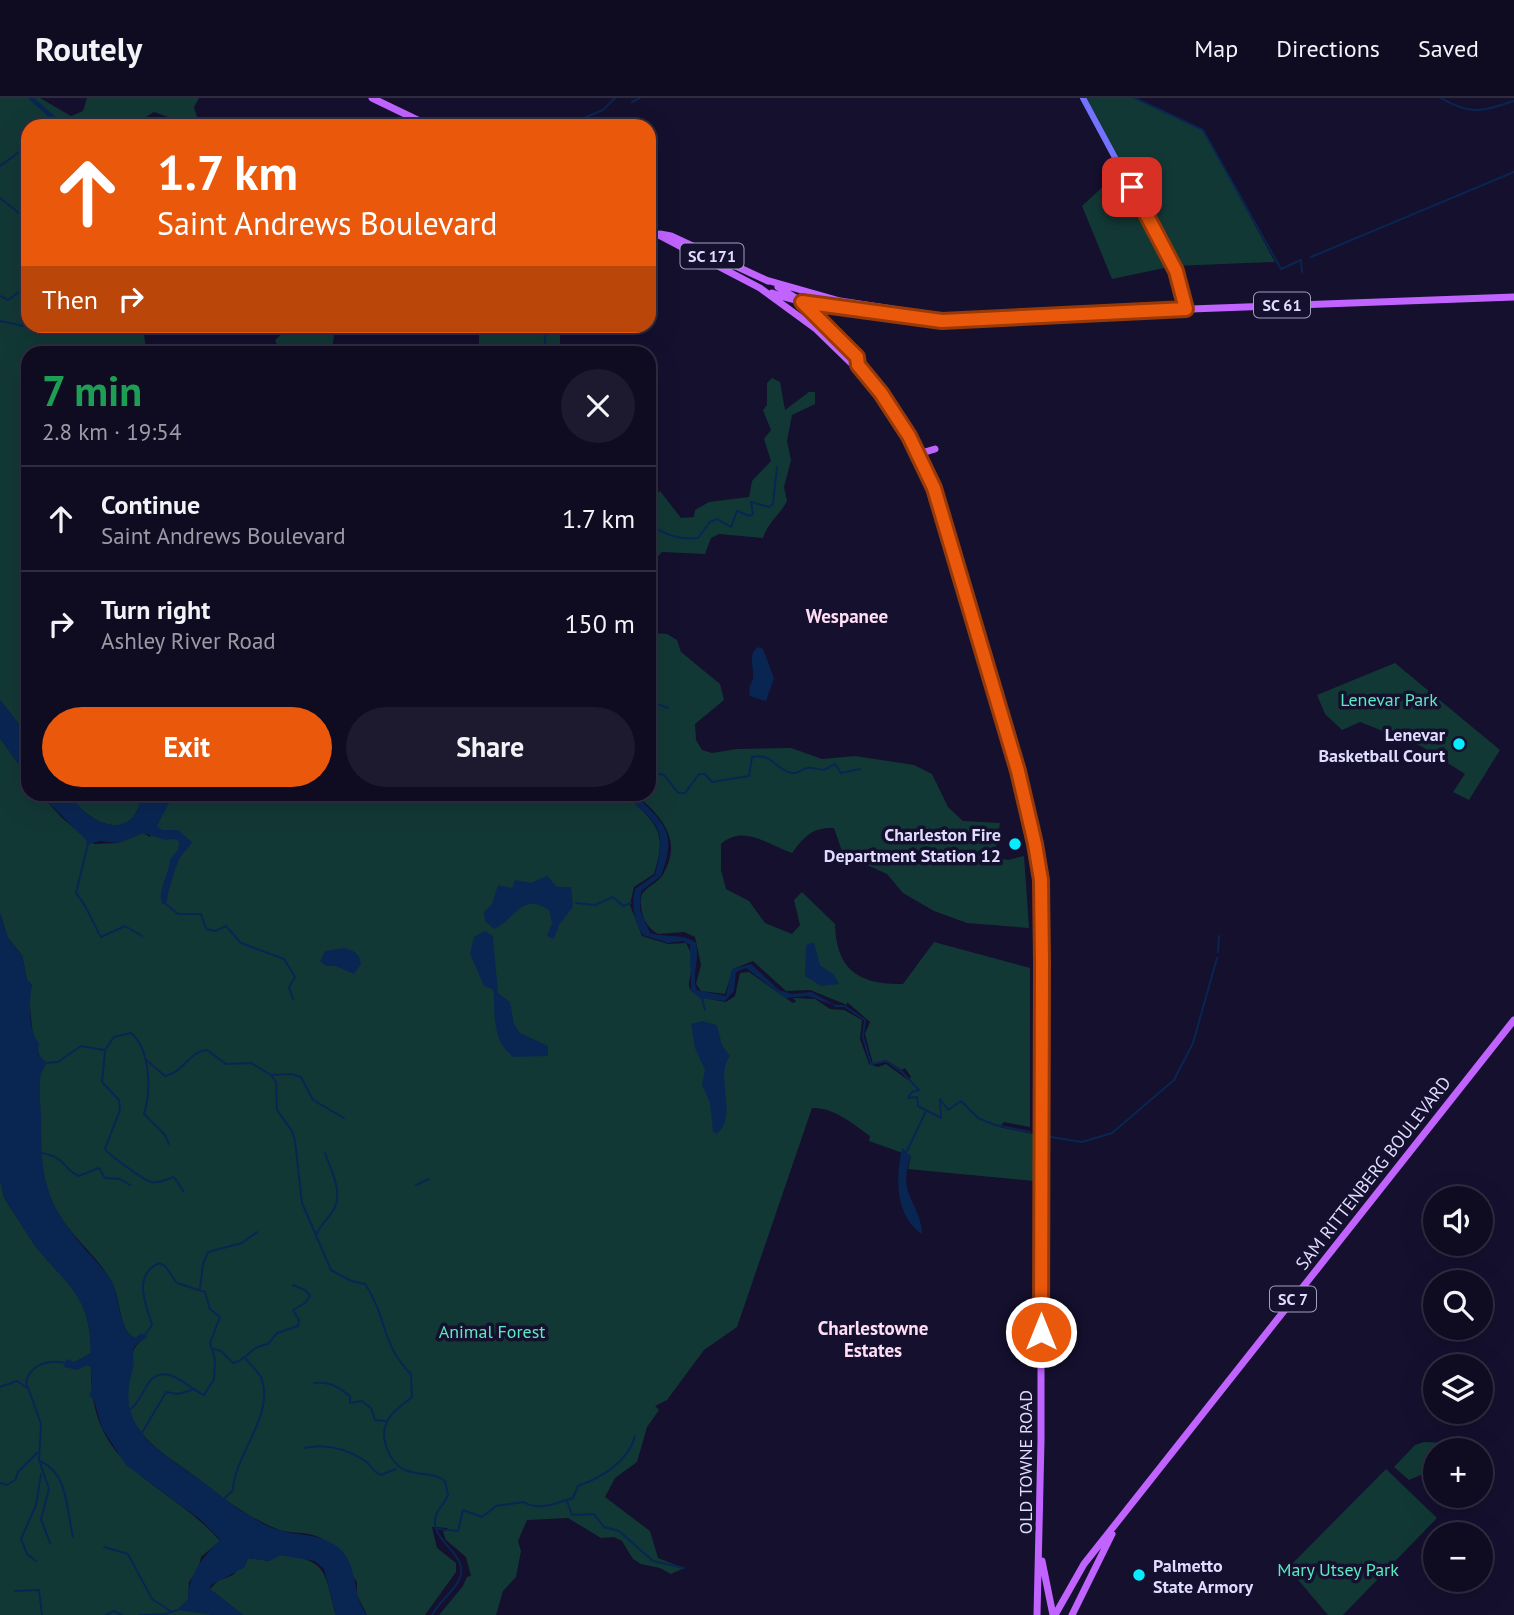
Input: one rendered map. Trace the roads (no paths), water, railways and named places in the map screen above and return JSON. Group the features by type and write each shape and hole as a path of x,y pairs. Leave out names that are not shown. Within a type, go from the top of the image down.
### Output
{"main road":[{"path":"372,98 416,119"},
{"path":"1083,98 1176,271 1186,309"},
{"name":"SC 171","path":"658,234 671,236 766,280 802,302 857,357 858,365"},
{"name":"SC 171","path":"658,234 760,288 858,365"},
{"name":"SC 61","path":"766,280 840,301 950,318"},
{"name":"SC 61","path":"760,288 802,302 923,320 1514,298"},
{"name":"OLD TOWNE ROAD","path":"858,365 886,401 915,448 934,488 1021,786 1041,880 1041,1546 1038,1615"},
{"path":"915,448 925,452 935,449"},
{"name":"SAM RITTENBERG BOULEVARD","path":"1054,1615 1084,1564 1514,1020"},
{"name":"SAM RITTENBERG BOULEVARD","path":"1072,1615 1079,1597 1127,1510"},
{"name":"OLD TOWNE ROAD","path":"1041,1546 1054,1615"},
{"path":"1079,1597 1075,1585 1084,1564"}],"water":[{"path":"758,647 763,649 774,678 766,701 750,696 749,692 753,677 752,656"},
{"path":"0,700 21,727 21,767 0,738"},
{"path":"47,801 74,801 88,815 110,825 130,820 139,801 170,801 157,826 162,830 178,830 192,842 178,863 167,902 163,905 162,889 170,859 178,850 179,842 143,833 118,843 100,841 86,845 87,841"},
{"path":"632,801 641,801 661,823 666,831 668,849 661,876 641,891 640,910 650,933 686,938 696,943 697,990 726,996 732,969 751,964 779,990 792,994 811,992 839,1007 808,996 785,998 746,968 736,972 734,991 725,1001 700,998 691,991 690,945 683,941 668,943 643,935 635,919 635,889 655,875 659,859 660,837 646,814"},
{"path":"547,876 557,887 571,887 573,907 559,925 554,939 547,936 552,923 549,910 539,905 532,904 519,909 494,929 485,921 484,912 492,904 498,885 512,888 515,880 531,883"},
{"path":"0,913 8,938 22,955 27,980 32,985 31,1024 39,1043 38,1054 47,1063 41,1074 40,1093 43,1168 50,1196 67,1226 111,1280 122,1320 129,1334 135,1338 142,1333 147,1337 134,1349 128,1393 137,1427 161,1452 244,1513 275,1529 321,1538 335,1545 349,1561 358,1598 367,1615 336,1615 324,1569 315,1561 280,1555 269,1561 248,1558 245,1567 211,1585 210,1589 243,1615 212,1615 177,1610 188,1599 191,1581 198,1566 220,1540 201,1520 126,1465 102,1428 94,1400 89,1395 92,1389 91,1367 87,1365 77,1370 64,1367 66,1359 75,1362 91,1353 90,1333 82,1305 68,1283 36,1247 3,1195 0,1181"},
{"path":"485,931 493,936 498,993 510,1002 514,1024 520,1033 548,1046 548,1056 514,1057 498,1037 494,993 492,989 484,986 470,954 474,937"},
{"path":"814,942 820,965 834,975 839,984 821,986 805,976 806,945"},
{"path":"344,948 358,955 361,964 354,974 335,966 326,966 320,961 325,951"},
{"path":"702,1021 717,1025 722,1045 730,1056 724,1074 726,1117 717,1134 713,1132 710,1103 702,1085 705,1070 695,1048 691,1024"},
{"path":"902,1148 911,1156 906,1180 921,1223 922,1234 906,1217 899,1195"}],"waterway":[{"path":"31,98 54,119"},
{"path":"584,118 603,110 615,98"},
{"path":"632,102 640,98"},
{"path":"1135,98 1203,130 1281,269 1301,260 1302,272"},
{"path":"1441,98 1451,104 1477,110 1514,101"},
{"path":"0,166 21,151"},
{"path":"1311,257 1514,172"},
{"path":"0,198 21,214"},
{"path":"0,296 8,300 21,292"},
{"path":"0,321 21,326"},
{"path":"544,333 545,346"},
{"path":"656,528 679,538 698,538 710,522 717,519 731,527 737,511 749,516 753,514 751,502 769,507 773,504 777,467"},
{"path":"656,704 668,708"},
{"path":"656,773 664,775 678,793 685,793 699,774 705,774 712,782 749,776 752,757 759,756 792,773 807,768 824,770 835,764 841,773 860,769"},
{"path":"88,844 76,893 101,937 125,926 142,936"},
{"path":"576,903 595,905 613,897 623,906 631,903"},
{"path":"166,904 178,914 201,914 206,929 215,931 226,926 241,943 284,959 295,977 289,987 293,999"},
{"path":"1218,952 1219,936"},
{"path":"1051,1137 1082,1142 1112,1133 1174,1080 1193,1043 1217,958"},
{"path":"702,998 705,1010"},
{"path":"835,1006 844,1006 865,1020 863,1037 871,1064 886,1061 902,1072 919,1090 912,1092 908,1098 917,1097 918,1106 941,1118 940,1099 948,1110 961,1101 978,1118 995,1125 1030,1132"},
{"path":"45,1063 58,1062 81,1046 105,1050 114,1037 131,1033 138,1040 148,1072 144,1114 165,1135 169,1144"},
{"path":"145,1059 165,1076 176,1071 195,1054 207,1050 226,1064 251,1063 271,1075 276,1082 277,1110 292,1131 295,1141 302,1203 331,1270 351,1281 365,1284 394,1352 411,1374 412,1397 393,1413 385,1427 388,1450 402,1468 436,1476 445,1481 448,1495 436,1515 435,1524 460,1563 461,1571 459,1580 432,1615"},
{"path":"105,1052 102,1082 119,1100 120,1110 105,1149 151,1182 174,1177 184,1192"},
{"path":"272,1075 292,1074 301,1077 313,1100 344,1118"},
{"path":"907,1151 926,1111"},
{"path":"41,1153 60,1160 79,1176 99,1168 105,1178 120,1179 130,1185"},
{"path":"317,1233 334,1209 337,1195 325,1153"},
{"path":"416,1185 429,1179"},
{"path":"200,1288 203,1264 208,1252 242,1243 257,1232"},
{"path":"131,1409 150,1381 164,1374 171,1375 204,1395 214,1379 215,1359 210,1343 220,1317 210,1309 205,1292 177,1283 165,1266 159,1263 146,1275 143,1283 144,1300 152,1325 144,1336"},
{"path":"214,1349 221,1351 233,1363 243,1359 256,1348 268,1344 277,1333 298,1326 299,1320 293,1310 305,1303 310,1296 305,1290 293,1285"},
{"path":"222,1501 233,1490 235,1477 263,1408 262,1380 246,1359"},
{"path":"50,1543 41,1519 49,1489 39,1460 41,1424 26,1382 32,1371 41,1364 65,1363"},
{"path":"0,1387 17,1381 27,1388"},
{"path":"314,1383 337,1387 350,1396 350,1403 362,1401 371,1408 375,1420 386,1421"},
{"path":"142,1433 166,1392 178,1394 195,1389"},
{"path":"438,1529 458,1531 463,1510 482,1517 496,1506 524,1502 542,1506 573,1498 578,1486 605,1473 620,1461 635,1436"},
{"path":"304,1448 320,1446 343,1450 364,1460 381,1475 396,1469"},
{"path":"0,1483 7,1485 15,1480 18,1472 37,1453"},
{"path":"40,1461 56,1474 61,1483 73,1537"},
{"path":"36,1561 27,1554 21,1539 36,1505 41,1474"},
{"path":"567,1501 572,1515 594,1514 604,1527 619,1531 653,1561 684,1568"},
{"path":"104,1547 128,1554 152,1599 172,1612"},
{"path":"15,1591 39,1590 42,1615"},
{"path":"140,1615 165,1614 177,1610"},
{"path":"106,1615 114,1611 122,1615"}],"place":[{"name":"Lenevar Basketball Court","path":"1459,744"},
{"name":"Charleston Fire Department Station 12","path":"1015,844"},
{"name":"Palmetto State Armory","path":"1139,1575"}],"district":[{"name":"Wespanee","path":"847,616"},
{"name":"Charlestowne Estates","path":"873,1339"}],"park label":[{"name":"Lenevar Park","path":"1389,699"},
{"name":"Animal Forest","path":"492,1331"},
{"name":"Mary Utsey Park","path":"1338,1569"}]}
